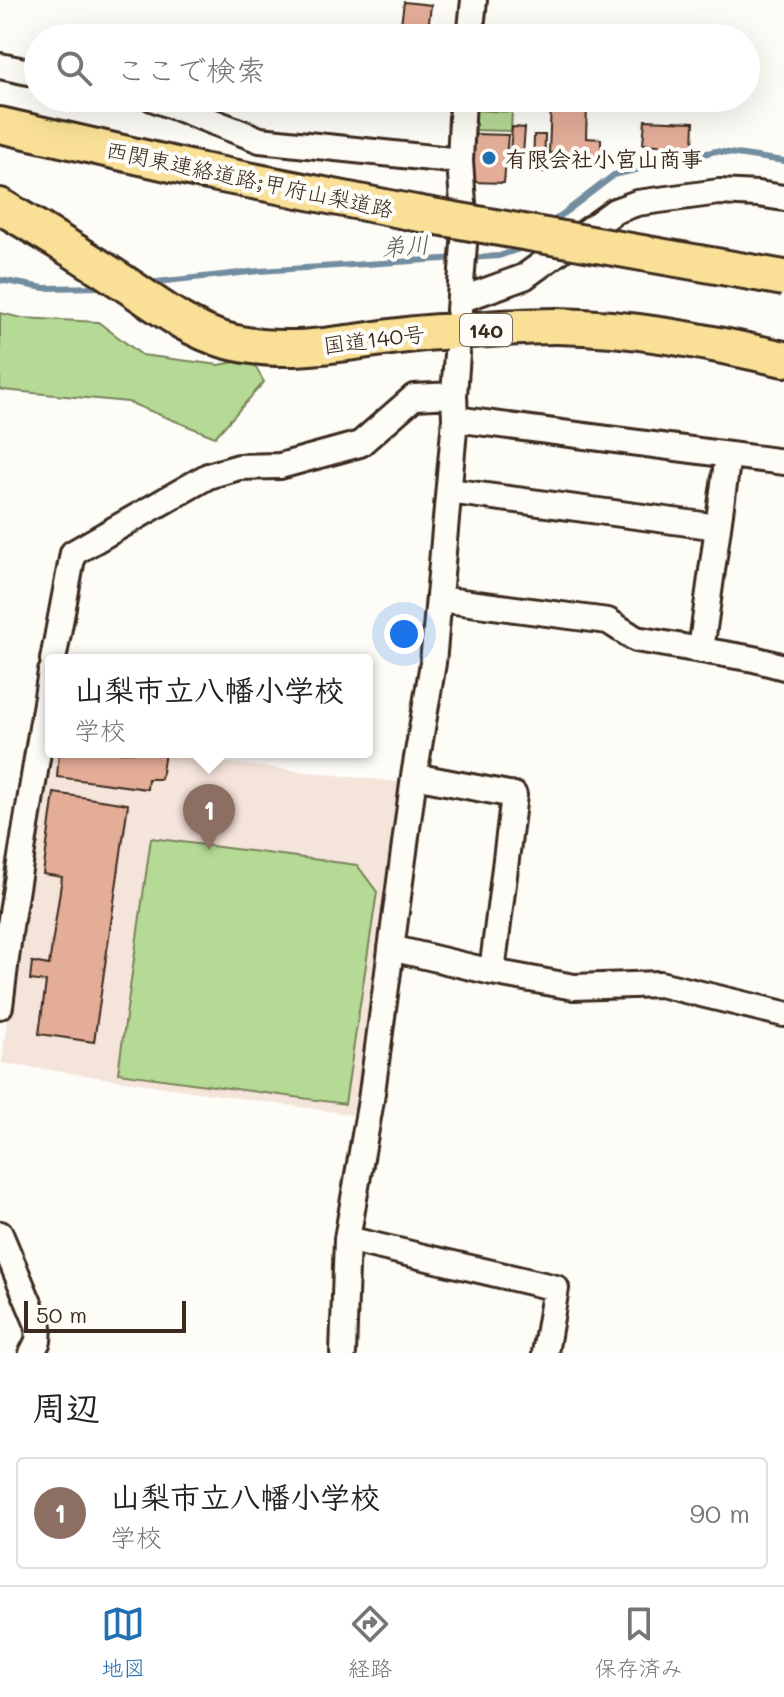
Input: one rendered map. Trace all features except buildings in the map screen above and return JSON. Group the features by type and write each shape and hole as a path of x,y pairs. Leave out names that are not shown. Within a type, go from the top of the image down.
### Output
{"highway":[{"name":"西関東連絡道路;甲府山梨道路","path":"0,125 202,171 415,213 784,278"},
{"name":"国道140号","path":"0,206 190,326 250,347 280,349 422,333 569,327 626,330 693,339 784,359"}],"street":[{"path":"471,24 474,0"},
{"path":"0,66 24,71"},
{"path":"188,112 260,140 460,161"},
{"path":"462,112 460,161 465,231 460,298 524,277 615,211 637,203 719,192 784,198"},
{"path":"351,1351 347,1239 371,1100 414,776 433,663 449,491 457,354"},
{"path":"54,654 73,553 208,476 239,467 280,466 360,444 414,397 454,407 784,462"},
{"path":"701,650 728,455"},
{"path":"449,491 718,527"},
{"path":"439,599 608,621 636,639 784,667"},
{"path":"0,1006 6,919 45,705"},
{"path":"414,776 514,795 492,972"},
{"path":"391,948 492,972 574,987 660,984 784,1014"},
{"path":"0,1234 39,1327 38,1341 32,1353"},
{"path":"347,1239 556,1288 545,1353"}],"shaded area":[{"path":"45,754 45,758 191,758 398,782 354,1115 2,1063 19,917"}],"green space":[{"path":"473,112 512,112 511,131 472,130"},
{"path":"0,313 22,318 98,322 142,355 219,365 251,359 264,382 215,437 128,402 3,390 0,389"},
{"path":"151,838 357,865 377,892 345,1104 118,1073"}],"waterway":[{"name":"弟川","path":"551,223 614,175 716,151 784,161"},
{"name":"弟川","path":"470,258 499,256 525,247"},
{"name":"弟川","path":"147,283 259,271 458,258"},
{"name":"弟川","path":"0,280 44,288 104,287"}],"place":[{"name":"有限会社小宮山商事","path":"489,158"},
{"name":"山梨市立八幡小学校","path":"209,850"}]}
